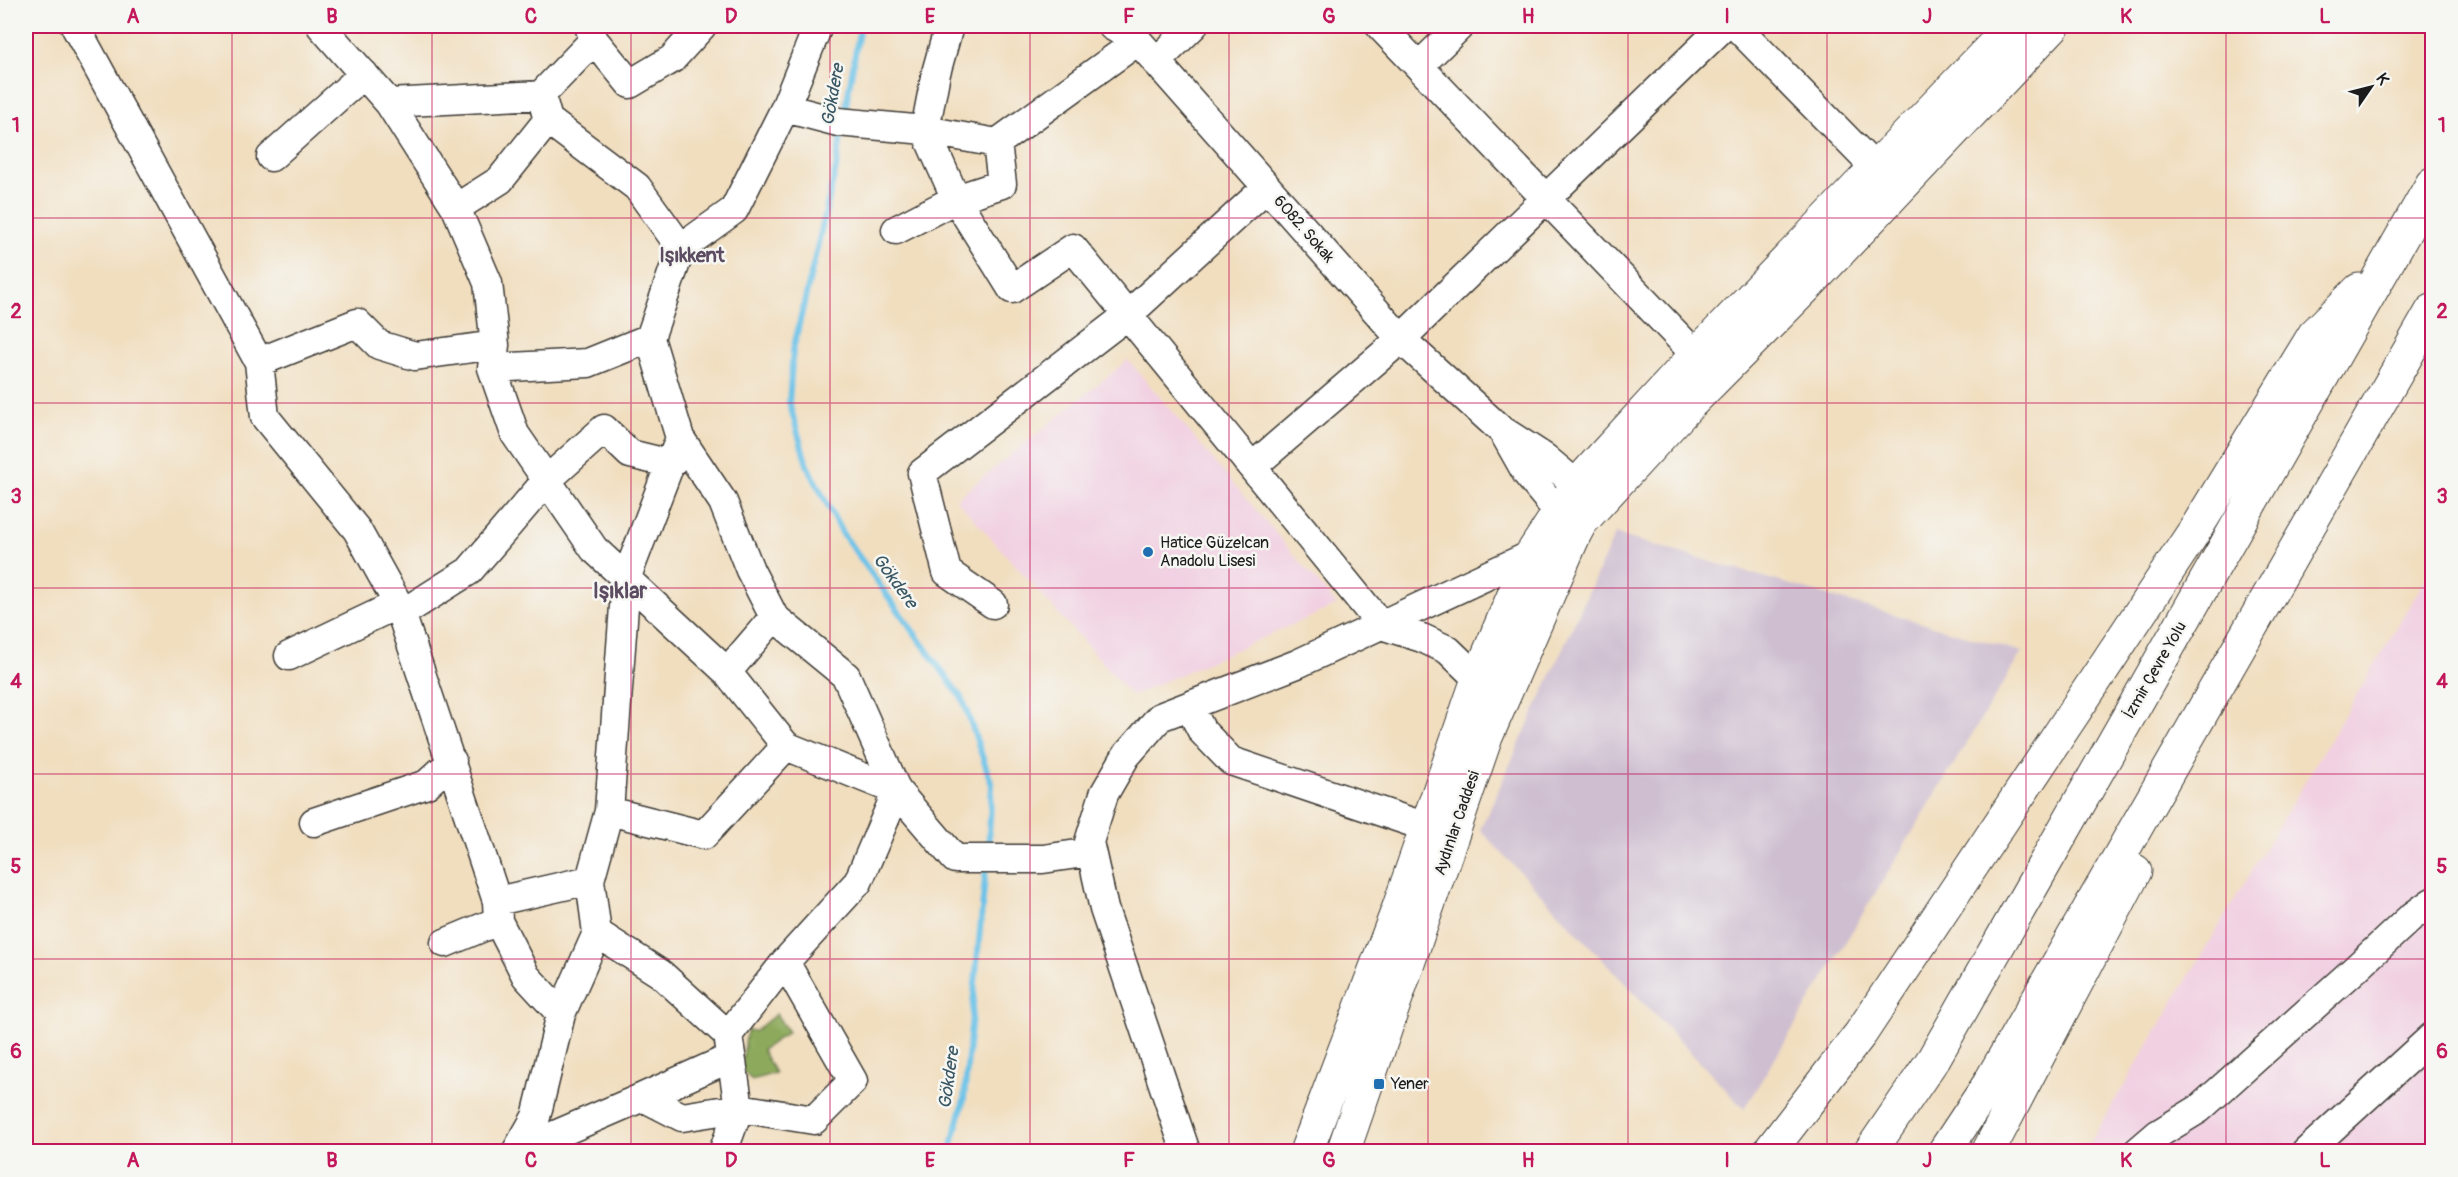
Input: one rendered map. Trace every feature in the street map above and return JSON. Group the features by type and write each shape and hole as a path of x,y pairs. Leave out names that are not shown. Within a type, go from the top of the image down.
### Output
{"main road":[{"path":"1566,523 1696,355 2012,26"},
{"path":"1586,496 1688,406 2054,26"},
{"name":"İzmir Çevre Yolu","path":"1870,1152 1934,1058 2433,184"},
{"path":"1769,1152 1867,1023 2197,527 2314,334 2390,259"},
{"path":"1944,1152 1989,1084 2433,310"},
{"path":"2387,390 2433,344"},
{"name":"Aydınlar Caddesi","path":"1306,1152 1399,908 1478,679 1531,555 1566,523"},
{"name":"Aydınlar Caddesi","path":"1343,1152 1486,737 1566,523"},
{"path":"1988,1152 2178,788 2211,694"}],"street":[{"path":"75,26 259,362 266,417 357,530 399,609 452,761 497,911 526,976 561,1014"},
{"path":"321,26 389,102 456,208 488,284 494,356 515,434 594,549 727,672 786,746 897,791"},
{"path":"456,208 500,180 592,33 630,84 672,60 702,26"},
{"path":"818,26 785,108 734,210 681,248 650,338 675,451 723,502 750,570 774,617 846,676 897,791 955,859 1042,859 1091,852"},
{"path":"949,26 936,73 925,130 957,200 1012,289 1073,248 1381,625 1422,638 1448,650 1478,679"},
{"name":"6082. Sokak","path":"1112,26 1138,41 1401,339 1500,429"},
{"path":"1156,62 1193,26"},
{"path":"1380,26 1548,198 1696,355"},
{"path":"1419,66 1460,26"},
{"path":"1252,467 1401,339 1724,26"},
{"path":"1736,26 1875,168"},
{"path":"785,108 838,122 925,130 997,142 1138,41"},
{"path":"271,157 364,74"},
{"path":"389,102 545,108 637,187 681,248"},
{"path":"896,230 957,200 1002,184 997,142"},
{"path":"993,604 947,572 922,474 1129,314 1267,187"},
{"path":"259,362 357,323 379,345 415,356 494,356 588,363 650,338"},
{"path":"289,656 399,609 469,571 546,481 604,429 630,454 675,451"},
{"path":"1500,429 1545,458 1586,496"},
{"path":"1500,429 1527,474 1566,523"},
{"path":"546,1135 561,1014 597,933 590,880 609,811 626,579 675,451"},
{"path":"1186,1152 1104,909 1089,842 1104,794 1126,756 1160,717 1297,664 1531,555"},
{"path":"727,672 774,617"},
{"path":"1189,706 1207,737 1231,761 1426,827"},
{"path":"609,811 704,834 786,746"},
{"path":"314,822 427,784 452,761"},
{"path":"516,1152 546,1135 643,1097 729,1046 785,962 858,882 897,791"},
{"path":"445,943 497,911 590,880"},
{"path":"2137,1152 2158,1134 2199,1108 2421,910 2433,883"},
{"path":"597,933 661,974 729,1046 739,1107 723,1152"},
{"path":"643,1097 682,1117 739,1107 814,1120 853,1081 785,962"},
{"path":"2306,1152 2433,1037"}],"shaded area":[{"name":"Hatice Güzelcan Anadolu Lisesi","path":"1128,360 1337,605 1132,696 956,499"},
{"path":"1615,534 2022,652 1744,1109 1480,830"},
{"path":"2432,568 2432,1151 2085,1151"}],"green space":[{"path":"776,1014 788,1032 762,1050 775,1073 752,1080 741,1070 747,1030 755,1031"}],"waterway":[{"name":"Gökdere","path":"844,117 860,26"},
{"name":"Gökdere","path":"842,130 836,168 793,350 789,402 807,465 842,533 963,700 992,785 988,851"},
{"name":"Gökdere","path":"950,1152 964,1099 986,867"}],"place":[{"name":"Hatice Güzelcan Anadolu Lisesi","path":"1148,552"},
{"name":"Yener","path":"1379,1084"}],"district":[{"name":"Işıkkent","path":"692,255"},
{"name":"Işıklar","path":"620,591"}]}
